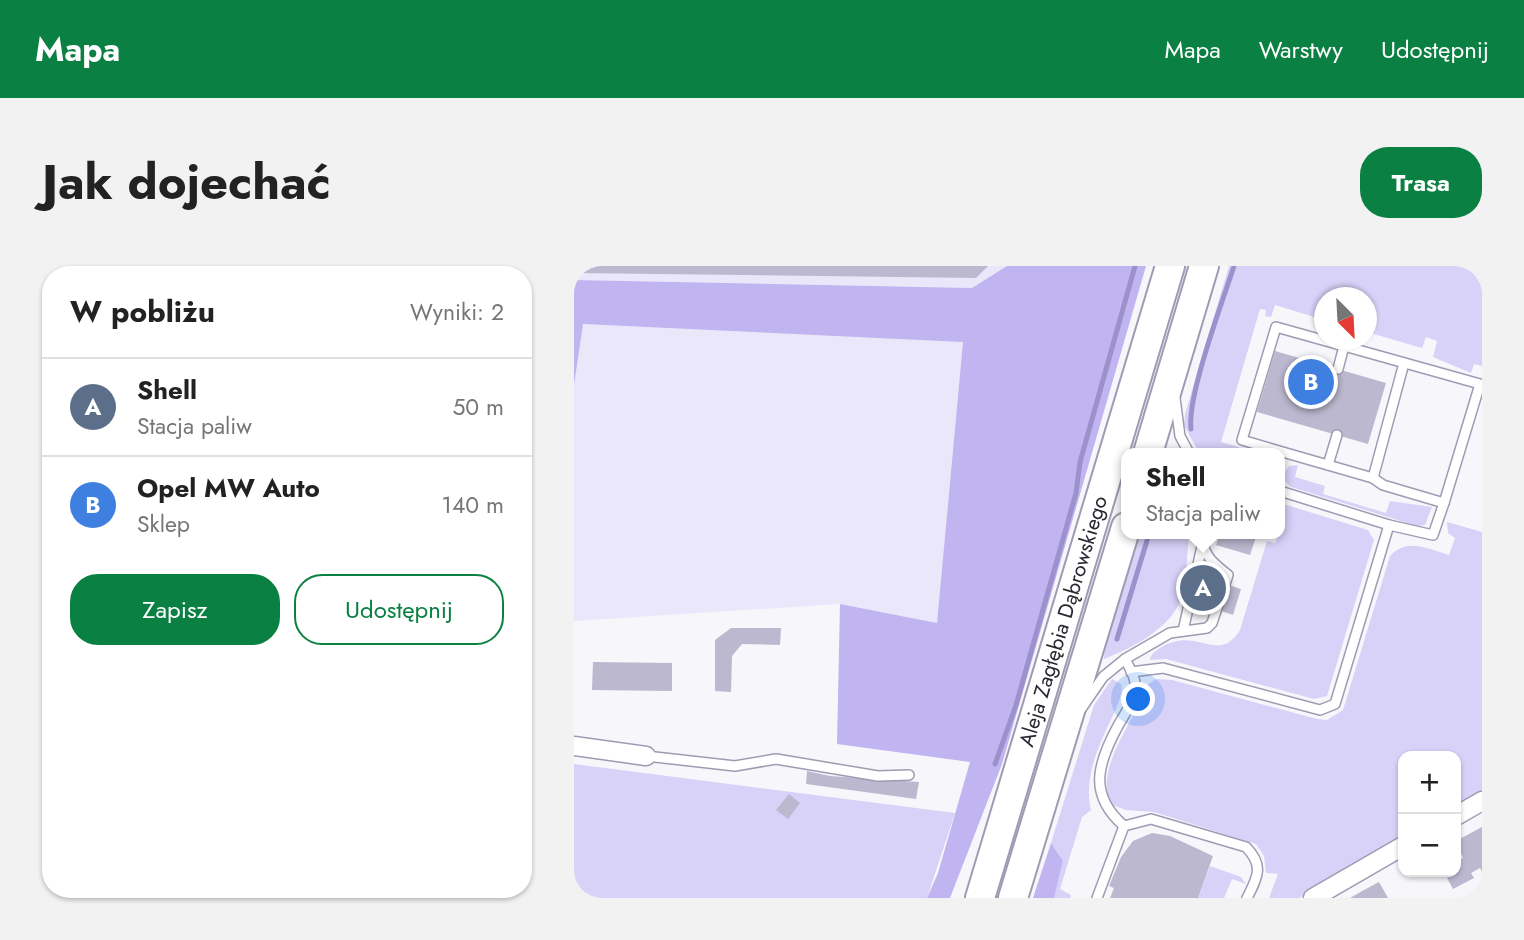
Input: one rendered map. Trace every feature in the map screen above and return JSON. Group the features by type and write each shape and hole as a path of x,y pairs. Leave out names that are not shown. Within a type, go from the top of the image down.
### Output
{"main road":[{"name":"Aleja Zagłębia Dąbrowskiego","path":"980,898 1170,266"},
{"path":"1150,448 1204,266"},
{"name":"Aleja Zagłębia Dąbrowskiego","path":"1013,898 1122,539"}],"street":[{"path":"574,746 646,756"},
{"path":"1459,814 1482,801"},
{"path":"1313,898 1398,849"}],"lane":[{"path":"1266,448 1242,440 1276,327 1314,337"},
{"path":"1338,369 1344,350"},
{"path":"1285,493 1389,525 1433,535 1480,384 1359,350"},
{"path":"1373,478 1404,363"},
{"path":"1172,373 1180,436 1186,448"},
{"path":"1328,465 1337,435"},
{"path":"1285,454 1373,478 1383,485 1444,503"},
{"path":"1131,672 1163,668 1320,710 1335,704 1389,525"},
{"path":"1184,631 1203,539"},
{"path":"1063,732 1103,677 1125,659 1170,633 1201,630 1212,623 1228,575 1211,562 1202,546"},
{"path":"1124,826 1103,803 1099,778 1109,743 1133,697 1136,681 1125,659"},
{"path":"646,756 734,766 776,759 878,776 909,775"},
{"path":"1124,826 1151,818 1246,847 1257,858 1259,869 1247,898"},
{"path":"1097,898 1124,826"}],"shaded area":[{"path":"574,266 1007,266 973,288 574,280"},
{"path":"1007,266 1146,266 1002,764 950,898 927,898 938,873 970,762 837,744 840,604 937,623 963,342 583,324 574,385 574,280 972,288"},
{"path":"1229,266 1482,266 1482,366 1474,364 1471,373 1433,357 1437,341 1426,337 1422,348 1377,335 1377,287 1314,287 1314,317 1275,305 1271,317 1265,316 1266,310 1260,309 1221,442 1239,448 1196,448 1184,425"},
{"path":"582,324 963,341 937,623 840,604 574,621 574,385"},
{"path":"1298,465 1295,477 1325,486 1323,494 1386,513 1390,501 1432,507 1425,525 1417,526 1291,487 1285,480 1285,474 1289,466"},
{"path":"1285,505 1368,530 1374,540 1327,696 1314,699 1166,659 1150,660 1156,651 1173,642 1185,640 1223,645 1232,640 1240,630 1267,541 1275,543 1277,539 1285,539"},
{"path":"1447,522 1482,532 1482,792 1461,803 1461,751 1398,751 1398,839 1299,898 1269,898 1278,874 1266,873 1264,856 1256,844 1154,812 1126,810 1110,804 1107,789 1112,759 1145,687 1156,679 1172,680 1317,719 1327,720 1343,710 1390,556 1403,547 1411,546 1449,555 1455,538 1448,533"},
{"path":"1136,539 1189,539 1185,585 1179,583 1176,589 1182,596 1171,617 1151,635 1104,659 1105,644"},
{"path":"1112,679 1121,684 1121,693 1091,772 1091,810 1082,817 1060,889 1071,895 1070,898 1054,898 1063,861 1051,843 1094,705"},
{"path":"574,764 955,813 927,898 574,898"},
{"path":"1051,843 1063,861 1054,898 1033,898"},
{"path":"1210,866 1241,877 1246,884 1232,879 1224,898 1198,898"}],"building":[{"path":"574,266 988,266 976,278 576,273"},
{"path":"1275,351 1386,383 1368,444 1257,412"},
{"path":"1218,539 1255,539 1250,555 1216,545"},
{"path":"1192,573 1241,589 1233,615 1184,598"},
{"path":"731,628 781,628 780,645 742,644 732,656 731,692 715,691 715,640"},
{"path":"593,662 672,663 672,691 592,690"},
{"path":"807,771 830,776 919,782 916,799 806,784"},
{"path":"789,794 800,803 788,819 776,810"},
{"path":"1482,827 1482,872 1480,868 1471,873 1474,878 1453,889 1447,878 1461,877 1461,838"},
{"path":"1152,833 1170,836 1213,856 1198,898 1110,898 1114,888 1109,886 1121,857 1133,841"},
{"path":"1379,882 1388,898 1350,898 1364,890"}],"waterway":[{"path":"995,764 1016,705 1076,493 1080,462 1135,266"},
{"path":"1191,429 1194,395 1234,266"},
{"path":"1117,639 1147,539"}],"place":[{"name":"Opel MW Auto","path":"1311,382"},
{"name":"Shell","path":"1203,588"}]}
